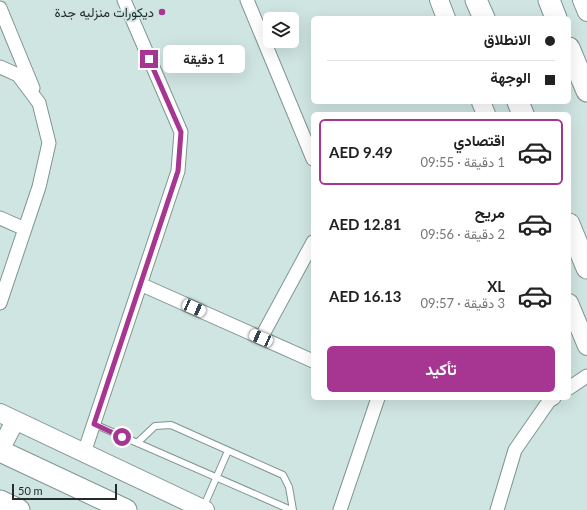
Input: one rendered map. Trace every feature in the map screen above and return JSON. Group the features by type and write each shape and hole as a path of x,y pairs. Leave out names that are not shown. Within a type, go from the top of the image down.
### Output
{"main road":[{"path":"439,0 445,16"},
{"path":"476,0 483,16"},
{"path":"549,0 555,16"},
{"path":"582,0 587,12"},
{"path":"571,53 587,91"},
{"path":"571,229 587,268"},
{"path":"571,308 587,346"},
{"path":"126,510 0,450 8,417 204,510"},
{"path":"0,501 19,510"}],"street":[{"path":"84,453 178,171 181,132 124,0"},
{"path":"247,0 311,154"},
{"path":"0,8 39,103 49,143 39,187 0,303"},
{"path":"0,67 18,75 39,103"},
{"path":"0,218 25,229"},
{"path":"261,338 311,246"},
{"path":"140,284 311,360"},
{"path":"571,387 587,376"},
{"path":"340,510 377,400"},
{"path":"498,510 515,450 551,400"}],"lane":[{"path":"94,424 137,444 292,510"},
{"path":"137,444 156,426 171,425 283,475 289,487 292,510"},
{"path":"204,510 228,450"}],"place":[{"name":"ديكورات منزليه جدة","path":"162,12"}],"route":[{"path":"122,437 94,424 178,171 181,132 149,59"}]}
